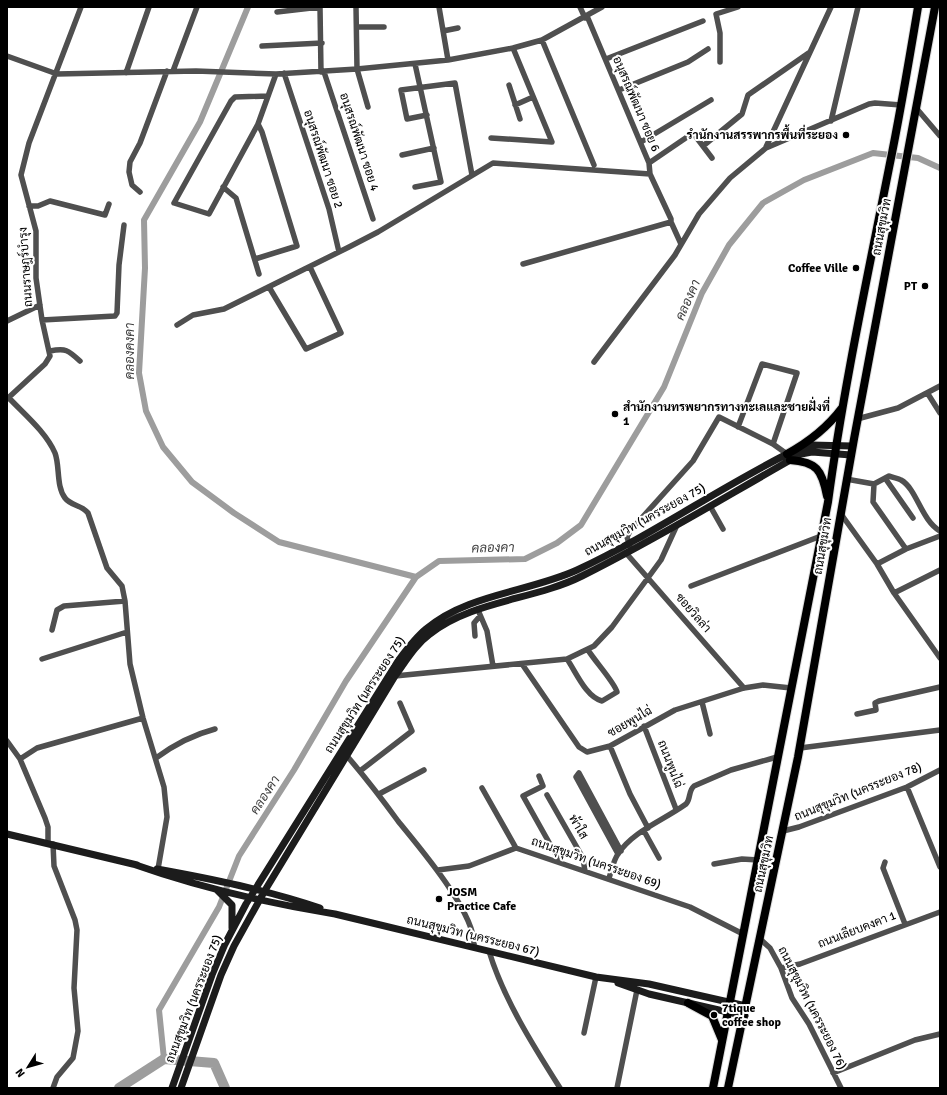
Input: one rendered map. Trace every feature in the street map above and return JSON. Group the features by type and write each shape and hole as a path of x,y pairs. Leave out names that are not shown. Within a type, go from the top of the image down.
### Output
{"main road":[{"name":"ถนนสุขุมวิท","path":"713,1088 828,502 835,449 856,333 900,114 918,7"},
{"name":"ถนนสุขุมวิท","path":"728,1088 745,1016 800,748 852,446 935,7"},
{"path":"788,457 810,441 835,418 844,406"},
{"path":"788,457 803,461 816,467 824,481 828,502"},
{"path":"688,1003 712,1016 722,1041"}],"street":[{"name":"ถนนราษฎร์บำรุง","path":"50,351 42,320 36,278 36,231 22,181 22,170 28,143 81,7"},
{"path":"126,73 148,7"},
{"path":"173,71 197,7"},
{"path":"277,12 320,7 323,72"},
{"path":"356,7 357,69 368,107"},
{"path":"439,7 448,60"},
{"name":"อนุสรณ์พัฒนา ซอย 6","path":"580,7 606,59 650,163 650,174 681,244"},
{"path":"7,56 56,74 167,71 276,74 323,72 448,60 513,48 542,40 602,7"},
{"path":"720,62 720,33 716,14 738,7"},
{"path":"766,148 830,7"},
{"path":"831,121 858,7"},
{"path":"606,59 703,21"},
{"path":"357,27 384,27"},
{"path":"443,31 458,28"},
{"path":"542,40 594,165"},
{"path":"262,46 322,43"},
{"path":"491,138 552,142 513,48"},
{"path":"619,90 688,62 708,49"},
{"path":"703,146 742,114 748,95 810,52"},
{"path":"414,187 441,182 415,64"},
{"path":"140,192 132,185 129,167 140,143 167,71"},
{"name":"อนุสรณ์พัฒนา ซอย 4","path":"323,72 373,219"},
{"name":"อนุสรณ์พัฒนา ซอย 2","path":"284,73 329,209 339,252"},
{"path":"268,96 233,98 174,204 209,214 258,124 276,74"},
{"path":"427,115 407,119 401,90 420,86 456,83 472,175"},
{"path":"509,85 520,119"},
{"path":"515,105 533,97"},
{"path":"641,142 711,100"},
{"path":"594,362 681,244 699,214 730,178 766,148 872,103 901,105"},
{"path":"916,113 940,136"},
{"path":"254,258 297,246 262,132 258,124"},
{"path":"650,163 693,133 712,158"},
{"path":"402,155 434,148"},
{"path":"177,325 193,315 224,309 310,267 378,232 489,165 499,163 554,169 623,171 650,174"},
{"path":"223,187 236,198 259,274"},
{"path":"29,206 38,206 50,201 105,215 109,204"},
{"path":"523,264 670,222"},
{"path":"42,320 115,316 117,313 119,265 124,225"},
{"path":"269,287 306,349 342,332 310,267"},
{"path":"7,321 40,304"},
{"path":"80,361 68,351 62,349 50,351 50,356 45,364 8,398 34,424 52,446 58,462 64,496 68,502 83,508 88,513 107,568 119,582 125,601 130,664 143,718 164,787 167,809 166,826 158,869"},
{"path":"738,427 762,364 797,373 773,444"},
{"path":"857,419 894,410 928,394 940,386"},
{"path":"928,394 940,413"},
{"path":"628,548 627,537 630,531 693,461 719,417 773,444 788,457"},
{"name":"ถนนสุขุมวิท (นครระยอง 75)","path":"182,1088 220,975 264,892 395,676 418,645 446,622 479,613 567,582 811,445 835,449 851,455"},
{"name":"ถนนสุขุมวิท (นครระยอง 75)","path":"835,449 852,446"},
{"name":"ถนนสุขุมวิท (นครระยอง 75)","path":"172,1088 212,975 232,930 254,889 398,661 413,641 426,628 444,616 463,608 576,570 677,525 788,457"},
{"path":"846,479 874,484 889,476 902,481 913,494 928,521 940,531"},
{"path":"885,478 913,518"},
{"path":"874,484 873,502 906,549"},
{"path":"710,506 724,529"},
{"path":"841,514 877,564 894,592 939,656"},
{"path":"395,676 567,659 588,650 598,643 612,627 649,579 661,560 677,525"},
{"path":"691,586 821,536"},
{"path":"877,564 906,549 940,536"},
{"name":"ซอยวิลล่า","path":"628,548 649,579 744,688"},
{"path":"894,592 940,570"},
{"path":"52,630 57,610 64,606 125,601"},
{"path":"475,636 474,623 479,613"},
{"path":"479,613 487,631 494,666"},
{"path":"42,659 127,632"},
{"path":"567,659 587,690 597,699 602,701 617,692 616,686 600,668 588,650"},
{"name":"ซอยพูนไฉ่","path":"522,664 581,748 589,752 610,746 675,710 744,688 763,685 791,688"},
{"path":"857,714 876,710 875,703 879,701 940,687"},
{"path":"702,702 710,734"},
{"path":"360,771 412,731 400,703"},
{"path":"20,759 37,748 143,718"},
{"name":"ถนนพูนไฉ่","path":"644,726 676,810"},
{"path":"156,758 177,742 215,729"},
{"path":"800,748 940,730"},
{"path":"7,741 20,759 45,818 48,827 54,866 75,920 77,930 74,988 78,1031 72,1058 57,1077 53,1088"},
{"path":"610,746 659,858"},
{"path":"347,756 379,794 438,870 470,926 474,939 474,947"},
{"path":"609,878 620,852 646,829 688,802 691,790 694,786 731,770 777,757"},
{"path":"379,794 424,770"},
{"name":"ถนนสุขุมวิท (นครระยอง 78)","path":"783,831 799,827 907,787 940,770"},
{"path":"603,821 576,777 579,774 620,852"},
{"path":"539,776 543,786 523,796 560,862"},
{"path":"907,787 940,868"},
{"path":"482,788 516,848"},
{"name":"พ้าใส","path":"546,795 583,858 585,871"},
{"path":"7,834 50,843 133,864"},
{"name":"ถนนสุขุมวิท (นครระยอง 69)","path":"438,870 469,866 516,848 609,878 690,907 744,934"},
{"path":"714,864 742,859 758,860"},
{"path":"885,862 883,868 905,924"},
{"name":"ถนนสุขุมวิท (นครระยอง 67)","path":"133,864 207,878 254,889 335,914"},
{"name":"ถนนสุขุมวิท (นครระยอง 67)","path":"133,864 179,880 260,900 335,914 596,977 649,984 746,1006"},
{"path":"270,882 273,888 283,897"},
{"path":"217,890 229,902 233,909 232,930"},
{"name":"ถนนเลียบคงคา 1","path":"781,968 800,964 940,912"},
{"name":"ถนนสุขุมวิท (นครระยอง 76)","path":"760,939 770,948 781,968 792,998 809,1024 841,1088"},
{"path":"489,951 496,972 531,1042 560,1088"},
{"path":"584,1033 596,977"},
{"name":"ถนนสุขุมวิท (นครระยอง 67)","path":"606,978 636,990 745,1016"},
{"path":"617,1088 636,990"},
{"path":"833,1073 915,1040 940,1034"}],"waterway":[{"name":"คลองคงคา","path":"248,7 200,122 144,220 145,268 139,373 146,411 163,447 192,482 234,513 279,542 416,577"},
{"name":"คลองคา","path":"164,1059 159,1010 219,907 239,856 294,770 346,681 416,577 439,561 525,559 557,543 581,525 664,387 702,293 729,245 763,203 804,180 873,153 918,158 940,168"},
{"path":"119,1088 164,1059 214,1063 225,1088"}],"place":[{"name":"รำนักงานสรรพากรพื้นที่ระยอง","path":"846,135"},
{"name":"Coffee Ville","path":"856,268"},
{"name":"PT","path":"925,286"},
{"name":"สำนักงานทรพยากรทางทะเลและชายฝั่งที่ 1","path":"615,414"},
{"name":"JOSM Practice Cafe","path":"439,899"},
{"name":"7tique coffee shop","path":"714,1015"}]}
